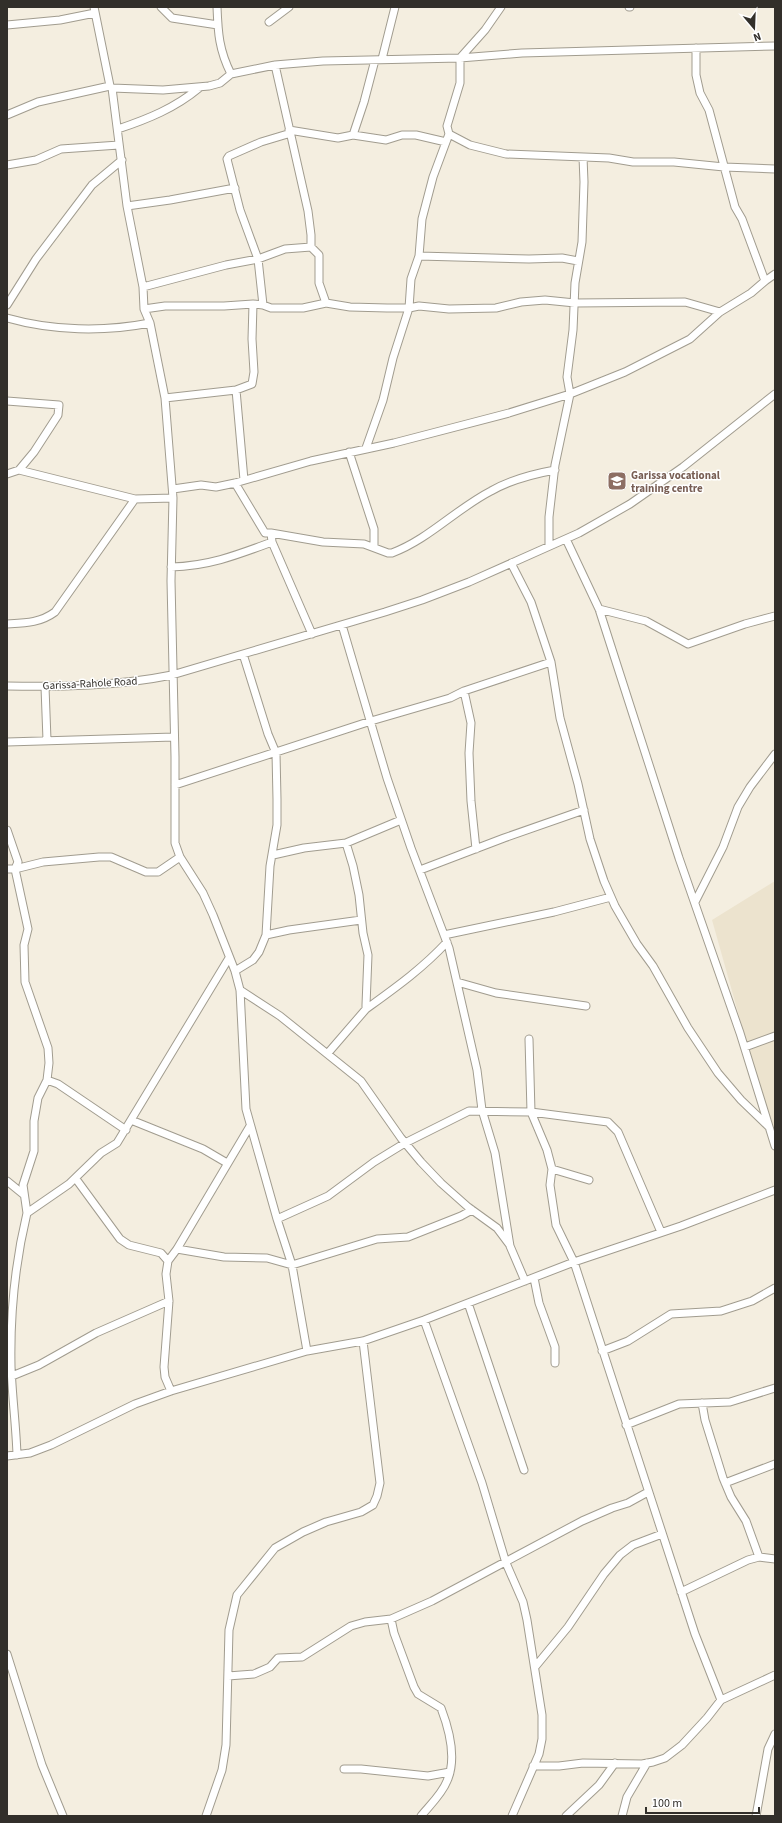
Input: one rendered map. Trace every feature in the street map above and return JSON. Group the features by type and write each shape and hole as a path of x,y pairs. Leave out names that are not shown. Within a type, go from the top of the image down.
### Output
{"street":[{"path":"217,7 222,57 231,74"},
{"path":"269,22 290,7"},
{"path":"353,136 395,7"},
{"path":"366,448 383,400 393,358 410,308 411,279 419,256 422,219 433,176 449,134 447,126 460,83 460,58 501,7"},
{"path":"163,8 172,18 218,24"},
{"path":"7,25 60,20 95,10 118,129 127,206 143,287 144,309 150,323 165,398 173,489 171,567 175,843 180,857 203,893 235,971 240,990 246,1109 277,1219 292,1265 306,1351"},
{"path":"7,115 38,102 111,87 163,90 199,88 220,82 231,74 275,65 378,59 460,58 522,53 775,46"},
{"path":"696,48 696,75 700,93 709,110 735,207 742,219 765,281"},
{"path":"275,65 308,212 311,247 319,255 319,283 326,304"},
{"path":"118,129 146,120 183,100 199,88"},
{"path":"263,304 258,259 240,210 235,188 228,168 227,159 229,156 261,142 290,132 338,138 353,136 386,140 402,136 416,135 446,142"},
{"path":"449,134 470,145 506,154 548,157 609,158 633,162 674,162 724,167 775,169"},
{"path":"7,165 36,160 62,149 119,145"},
{"path":"549,546 549,517 555,470 570,394 567,377 573,330 575,283 582,242 584,182 583,157"},
{"path":"7,305 36,259 92,185 122,160"},
{"path":"127,206 235,188"},
{"path":"143,287 226,265 258,259 285,249 311,247"},
{"path":"419,256 529,259 562,258 578,261"},
{"path":"173,489 201,486 216,487 235,483 349,452 509,413 570,394 625,372 690,339 720,312 751,293 775,274"},
{"path":"144,309 164,306 224,306 253,304 263,304 271,308 303,308 326,304 350,307 410,308 419,306 449,309 496,308 521,302 545,300 575,303 685,302 720,312"},
{"path":"165,398 236,390 252,384 254,372 252,339 253,304"},
{"path":"7,318 30,324 111,329 150,323"},
{"path":"236,390 244,480"},
{"name":"Garissa-Rahole Road","path":"7,686 45,687 107,684 147,680 172,675 385,612 469,582 596,525 630,504 683,467 775,394"},
{"path":"7,401 59,405 58,415 34,452 19,470 7,474"},
{"path":"349,452 374,529 374,546"},
{"path":"19,470 135,500 173,498"},
{"path":"235,483 265,533 323,542 364,544 374,546 388,553 398,551 417,542 490,491 533,474 555,470"},
{"path":"7,624 32,623 45,619 54,612 135,500"},
{"path":"270,533 272,542 312,634"},
{"path":"566,539 599,610 679,858 696,902 745,1047 775,1146"},
{"path":"171,567 192,566 215,562 272,542"},
{"path":"511,562 531,602 551,662 560,718 590,839 611,897 624,923 653,966 707,1058 741,1100 770,1127"},
{"path":"599,610 646,621 688,644 745,624 775,616"},
{"path":"342,625 387,778 445,938 457,982 477,1070 482,1110 495,1153 510,1246 525,1281"},
{"path":"235,971 253,960 260,952 266,935 270,866 277,825 276,753 268,734 243,654"},
{"path":"175,785 371,721 450,698 464,691 551,662"},
{"path":"45,687 46,740"},
{"path":"464,691 471,723 469,753 471,801 476,849"},
{"path":"7,742 22,743 46,740 174,737"},
{"path":"696,902 723,847 738,807 750,787 775,754"},
{"path":"420,870 584,810"},
{"path":"273,855 304,848 346,842 401,820"},
{"path":"7,830 18,862 11,869"},
{"path":"346,842 354,874 368,956 366,1009"},
{"path":"11,869 43,862 111,857 146,872 158,872 180,857"},
{"path":"11,869 28,930 24,945 25,982 48,1048 49,1063 47,1080 38,1098 34,1121 34,1151 23,1185 23,1194 27,1213 20,1239 14,1288 12,1376 17,1455"},
{"path":"328,1054 366,1009 406,981 430,961 445,938 611,897"},
{"path":"266,935 288,930 361,920"},
{"path":"27,1213 76,1179 101,1154 117,1143 229,958"},
{"path":"457,982 496,994 586,1006"},
{"path":"240,990 280,1016 361,1081 405,1143 441,1183 472,1210 496,1228 510,1246"},
{"path":"745,1047 775,1036"},
{"path":"529,1039 531,1112 547,1150 552,1169 550,1185 556,1225 574,1262 695,1634 720,1700"},
{"path":"47,1080 58,1084 126,1130"},
{"path":"277,1219 328,1196 374,1162 405,1143 469,1111 482,1110 531,1112 608,1122 618,1132 661,1232"},
{"path":"131,1120 203,1149 227,1163"},
{"path":"171,1391 165,1378 164,1367 169,1301 166,1274 168,1261 177,1249 250,1126"},
{"path":"552,1169 588,1180"},
{"path":"76,1179 120,1239 130,1245 161,1253 168,1261"},
{"path":"7,1181 23,1194"},
{"path":"7,1456 30,1453 51,1445 135,1404 171,1391 306,1351 363,1341 424,1320 574,1262 775,1190"},
{"path":"177,1249 224,1257 267,1258 292,1265 377,1239 408,1237 461,1216 472,1210"},
{"path":"534,1278 539,1303 555,1347 555,1363"},
{"path":"602,1351 628,1340 671,1314 721,1311 752,1301 775,1288"},
{"path":"12,1376 39,1365 96,1333 169,1301"},
{"path":"468,1303 524,1470"},
{"path":"424,1320 480,1478 506,1563 523,1602 542,1715 542,1739 539,1754 512,1816"},
{"path":"206,1816 217,1790 225,1751 228,1630 237,1596 276,1548 304,1532 326,1522 362,1512 373,1505 378,1496 380,1484 363,1341"},
{"path":"626,1425 679,1404 730,1402 775,1388"},
{"path":"702,1403 704,1420 725,1482 731,1496 746,1521 759,1557"},
{"path":"725,1482 775,1464"},
{"path":"228,1676 254,1674 270,1667 278,1658 302,1656 351,1626 365,1622 391,1619 450,1593 582,1521 628,1503 648,1492"},
{"path":"534,1667 568,1627 604,1574 620,1555 632,1545 662,1534"},
{"path":"682,1592 748,1560 759,1557 775,1559"},
{"path":"391,1619 394,1633 414,1687 418,1694 441,1708 451,1745 450,1772 447,1782 421,1816"},
{"path":"7,1654 42,1765 63,1816"},
{"path":"533,1766 560,1766 583,1763 647,1763 665,1758 682,1745 707,1718 720,1700 775,1675"},
{"path":"756,1816 766,1755 775,1734"},
{"path":"566,1816 599,1785 615,1763"},
{"path":"622,1816 628,1797 647,1763"},
{"path":"344,1769 361,1769 428,1776 450,1772"}],"shaded area":[{"path":"775,881 775,1134 752,1062 712,920"}],"place":[{"name":"Garissa vocational training centre","path":"617,481"}]}
